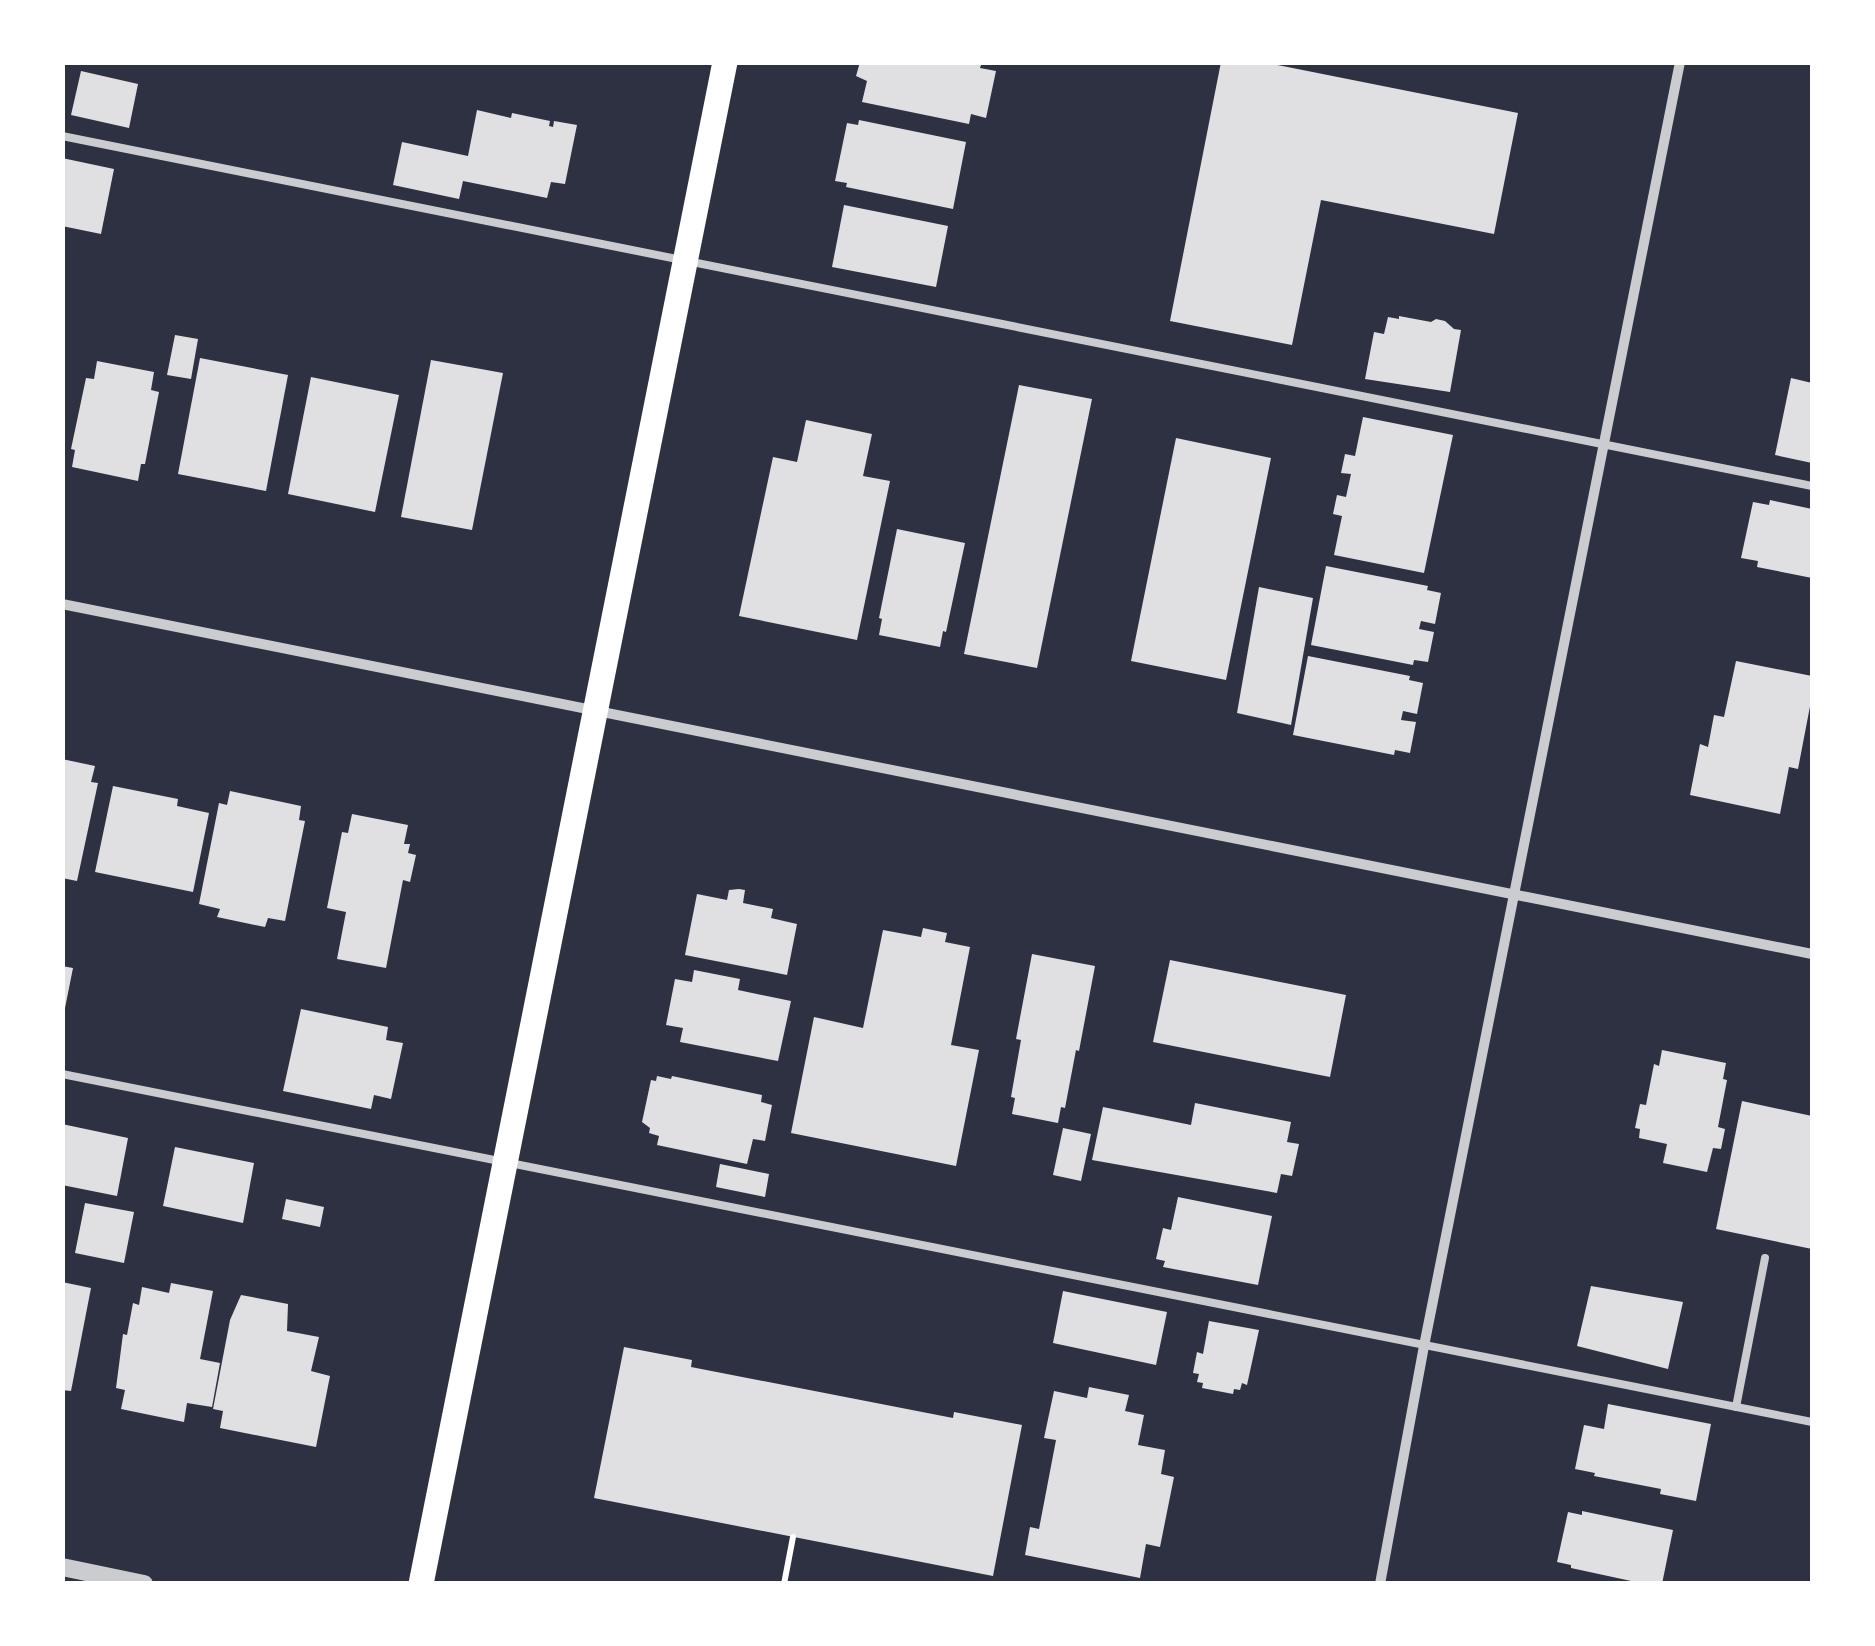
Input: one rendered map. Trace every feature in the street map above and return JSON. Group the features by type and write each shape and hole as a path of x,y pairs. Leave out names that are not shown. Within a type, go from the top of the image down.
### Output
{"main road":[{"path":"420,1584 724,62"}],"street":[{"path":"1380,1584 1680,62"},
{"path":"62,604 1812,954"},
{"path":"62,1567 144,1584"}],"lane":[{"path":"62,136 1812,486"},
{"path":"62,1074 1812,1422"},
{"path":"1736,1407 1765,1258"}],"path":[{"path":"784,1584 794,1537"}],"building":[{"path":"860,62 982,62 980,68 996,71 986,118 971,114 969,124 862,102 867,81 856,76"},
{"path":"1221,62 1262,62 1518,113 1494,234 1321,200 1292,345 1170,321"},
{"path":"81,71 138,84 129,128 71,115"},
{"path":"477,110 550,121 549,126 553,127 554,121 577,125 565,184 551,182 547,198 463,181 459,199 393,185 402,142 468,156"},
{"path":"859,120 966,142 953,209 846,187 847,183 835,181 847,123 858,125"},
{"path":"62,158 114,169 101,234 62,226"},
{"path":"844,205 948,226 936,287 832,267"},
{"path":"1388,317 1445,321 1461,330 1450,392 1365,379 1374,332 1384,334"},
{"path":"175,335 198,339 191,379 167,375"},
{"path":"200,358 288,375 266,491 178,474"},
{"path":"431,360 503,373 472,530 401,517"},
{"path":"97,361 154,372 151,390 159,392 138,481 72,467 75,450 71,449 86,378 94,379"},
{"path":"311,377 399,395 375,512 288,494"},
{"path":"1791,378 1812,383 1812,463 1775,455"},
{"path":"1019,385 1092,399 1037,668 964,654"},
{"path":"1363,417 1453,435 1424,573 1334,555 1342,516 1333,514 1337,495 1346,497 1351,474 1341,473 1345,454 1355,456"},
{"path":"806,420 872,434 863,476 890,481 857,640 739,616 773,457 797,462"},
{"path":"1176,438 1271,458 1226,680 1131,661"},
{"path":"1770,500 1812,509 1812,578 1757,567 1758,561 1741,558 1753,502 1769,505"},
{"path":"897,529 965,543 940,647 879,635"},
{"path":"1326,566 1428,586 1427,590 1441,593 1435,624 1421,621 1419,629 1434,632 1428,662 1414,660 1413,665 1311,645"},
{"path":"1259,587 1313,598 1291,725 1237,713"},
{"path":"1308,656 1410,676 1409,680 1423,683 1417,714 1403,711 1401,720 1416,722 1410,753 1395,750 1394,755 1293,735"},
{"path":"1736,661 1812,676 1798,769 1789,767 1780,814 1690,795 1700,744 1708,747 1714,715 1724,717"},
{"path":"62,759 95,766 91,782 98,783 77,881 62,878"},
{"path":"113,786 178,799 177,806 209,813 193,892 95,872"},
{"path":"230,791 301,806 299,820 305,821 285,921 268,918 265,927 217,917 220,909 199,904 219,803 227,805"},
{"path":"352,814 408,825 404,844 410,844 408,853 416,855 410,882 403,880 386,968 337,959 346,912 327,908 342,832 348,833"},
{"path":"729,890 745,890 743,903 773,909 771,918 797,924 787,975 685,955 697,894 727,900"},
{"path":"923,928 947,933 945,942 970,947 951,1045 979,1050 956,1166 791,1133 814,1017 863,1028 883,930 921,937"},
{"path":"1032,954 1095,966 1079,1051 1076,1050 1065,1108 1061,1107 1058,1123 1012,1114 1015,1098 1011,1097 1021,1040 1016,1039"},
{"path":"1170,960 1346,995 1330,1077 1153,1042"},
{"path":"62,966 73,968 64,1013 62,1012"},
{"path":"694,970 740,979 738,990 791,1001 778,1061 680,1042 683,1028 666,1025 675,979 692,982"},
{"path":"301,1009 388,1027 386,1040 403,1043 391,1099 374,1095 371,1109 283,1091"},
{"path":"1662,1050 1726,1063 1723,1079 1727,1080 1718,1127 1725,1129 1721,1149 1713,1148 1707,1172 1663,1163 1667,1144 1639,1138 1640,1129 1635,1128 1640,1104 1646,1105 1654,1064 1659,1066"},
{"path":"657,1076 762,1095 761,1102 772,1105 765,1141 753,1139 747,1164 657,1145 659,1136 649,1133 650,1128 642,1122 651,1080 656,1081"},
{"path":"1742,1101 1812,1116 1812,1249 1716,1229"},
{"path":"1195,1103 1291,1122 1287,1142 1299,1144 1292,1176 1281,1174 1277,1193 1092,1160 1103,1107 1191,1125"},
{"path":"62,1124 128,1138 117,1196 62,1185"},
{"path":"1063,1128 1091,1134 1081,1181 1053,1175"},
{"path":"175,1147 254,1163 243,1223 163,1206"},
{"path":"720,1164 769,1174 765,1197 716,1187"},
{"path":"1178,1197 1272,1216 1258,1285 1163,1267 1165,1261 1156,1259 1163,1228 1171,1230"},
{"path":"286,1199 324,1207 320,1227 282,1219"},
{"path":"85,1203 134,1212 124,1263 75,1253"},
{"path":"62,1282 91,1288 71,1391 62,1390"},
{"path":"171,1283 213,1291 200,1359 220,1363 212,1407 187,1403 184,1422 121,1409 125,1390 116,1388 123,1334 127,1335 133,1303 139,1305 142,1287 169,1293"},
{"path":"1591,1286 1683,1302 1668,1369 1577,1346"},
{"path":"1063,1291 1167,1312 1156,1365 1053,1343"},
{"path":"241,1295 288,1304 287,1331 319,1337 311,1371 330,1376 316,1447 220,1428 223,1411 213,1409 230,1320"},
{"path":"1209,1321 1259,1330 1247,1385 1242,1383 1233,1394 1202,1388 1203,1383 1197,1382 1199,1374 1193,1373 1197,1352 1203,1354"},
{"path":"624,1347 692,1360 691,1367 953,1418 954,1412 1022,1425 993,1576 594,1498"},
{"path":"1089,1387 1129,1395 1125,1411 1144,1415 1138,1445 1165,1450 1161,1474 1174,1477 1160,1547 1146,1544 1140,1578 1025,1555 1030,1527 1039,1529 1056,1440 1044,1438 1054,1391 1087,1398"},
{"path":"1608,1404 1711,1424 1696,1501 1575,1469 1584,1425 1604,1429"},
{"path":"1582,1511 1673,1530 1662,1584 1645,1584 1557,1562 1568,1512 1582,1515"}]}
